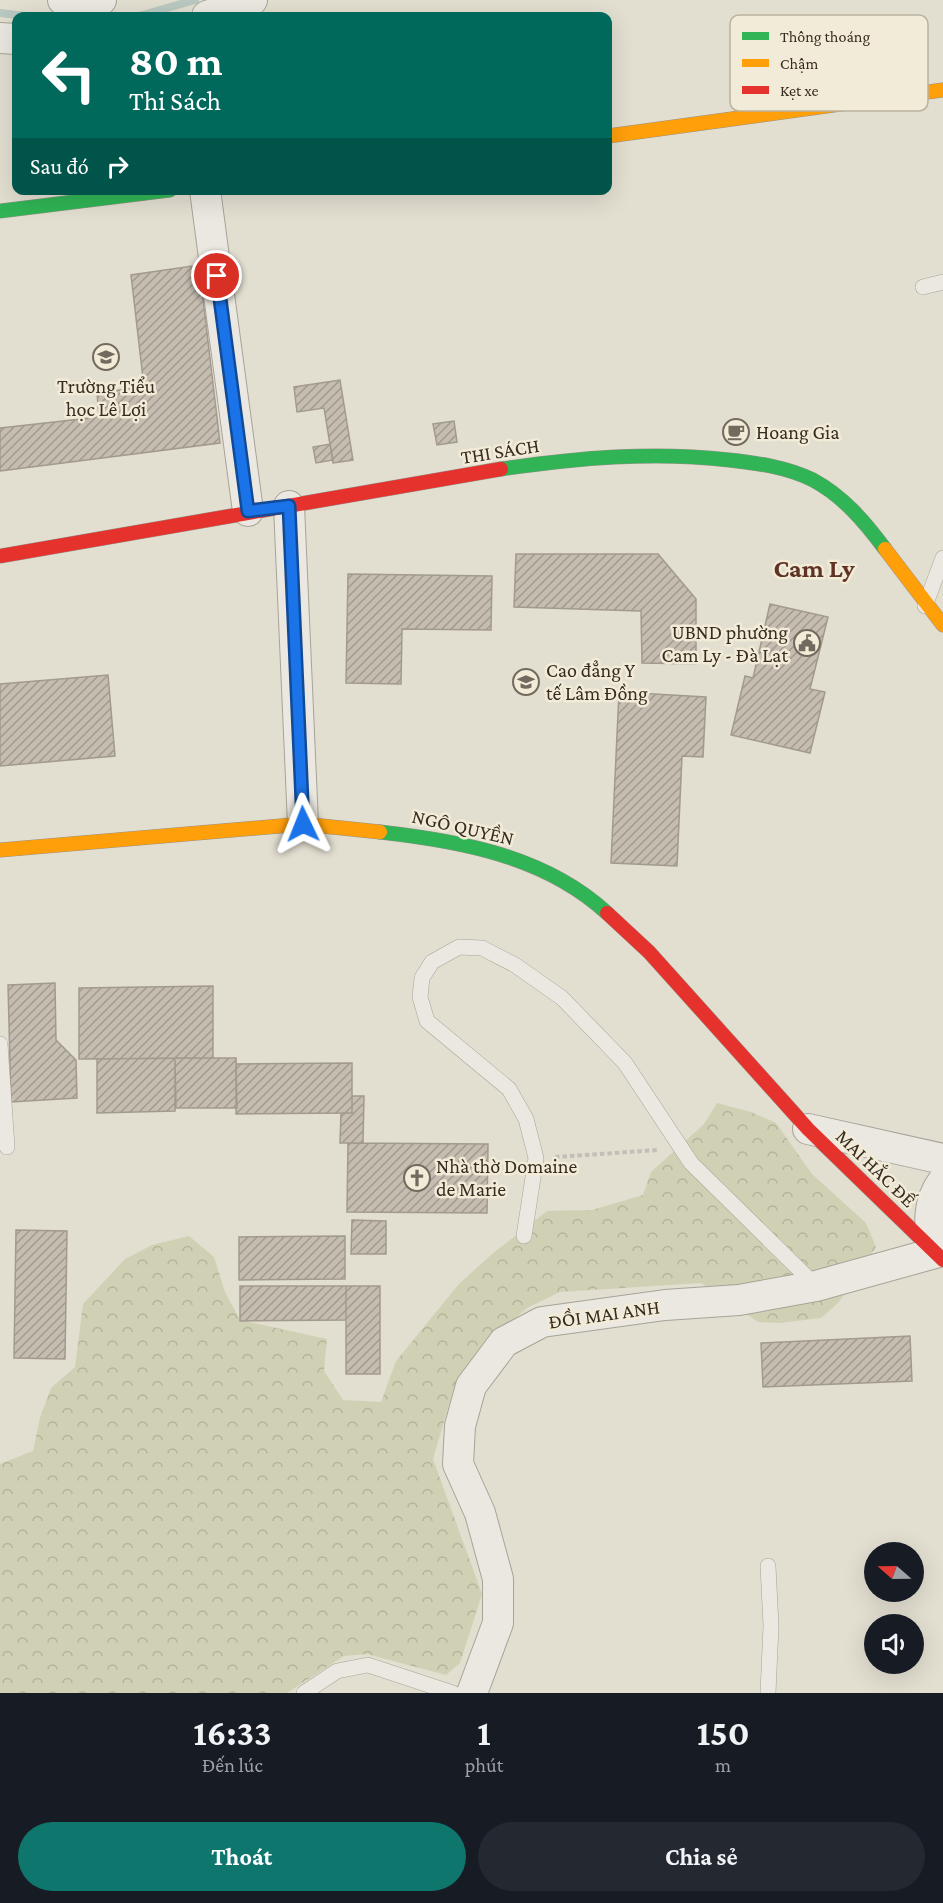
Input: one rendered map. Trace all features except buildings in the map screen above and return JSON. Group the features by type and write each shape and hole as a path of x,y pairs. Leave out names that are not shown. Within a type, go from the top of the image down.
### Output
{"street":[{"path":"63,0 101,0"},
{"path":"218,12 252,0"},
{"path":"928,92 943,90"},
{"path":"612,135 790,111"},
{"path":"0,212 131,195"},
{"path":"206,195 248,511"},
{"name":"THI SÁCH","path":"0,556 248,511 588,456 680,454 780,468 811,480 833,492 853,509 925,606 943,625"},
{"path":"289,506 303,824"},
{"name":"NGÔ QUYỀN","path":"0,849 303,824 444,839 519,860 558,878 593,900 649,952 808,1129"},
{"path":"808,1129 943,1159"},
{"name":"MAI HẮC ĐẾ","path":"808,1129 939,1257"},
{"path":"939,1257 929,1225 932,1200 943,1181"},
{"name":"ĐỒI MAI ANH","path":"472,1693 498,1623 498,1579 480,1513 458,1464 460,1426 471,1386 504,1341 542,1322 665,1305 739,1300 816,1286 939,1257"}],"lane":[{"path":"923,288 943,282"},
{"path":"925,606 943,558"},
{"path":"524,1236 536,1158 526,1119 509,1089 427,1021 420,997 422,978 432,962 459,947 482,948 515,965 562,999 625,1063 691,1163 816,1286"},
{"path":"0,1044 7,1147"},
{"path":"768,1566 771,1626 768,1693"},
{"path":"303,1693 337,1671 369,1665 453,1693"}],"path":[{"path":"536,1158 681,1148"}],"green space":[{"path":"717,1103 751,1112 776,1123 812,1174 866,1223 876,1247 839,1302 821,1318 780,1323 758,1322 701,1283 560,1292 527,1308 485,1344 455,1384 433,1459 482,1594 460,1663 446,1675 367,1654 344,1656 287,1693 0,1693 0,1464 33,1451 40,1418 51,1388 75,1367 83,1304 125,1259 152,1245 189,1236 214,1257 225,1292 240,1320 327,1339 324,1371 343,1400 381,1402 396,1361 459,1284 492,1254 547,1211 592,1210 643,1195 651,1172 704,1124"}],"waterway":[{"path":"153,12 195,0"},
{"path":"0,13 12,14"}],"traffic: fast":[{"path":"0,211 130,195"},
{"path":"501,469 586,459 643,456 700,457 772,466 793,472 824,486 844,502 885,549"},
{"path":"380,832 440,840 500,854 557,878 583,894 607,913"}],"traffic: slow":[{"path":"928,92 943,90"},
{"path":"612,135 790,111"},
{"path":"885,549 943,625"},
{"path":"0,850 303,824 380,832"}],"traffic: jam":[{"path":"0,556 501,469"},
{"path":"607,913 649,952 808,1129 943,1260"}],"place":[{"name":"Trường Tiểu học Lê Lợi","path":"106,357"},
{"name":"Hoang Gia","path":"736,432"},
{"name":"UBND phường Cam Ly - Đà Lạt","path":"807,643"},
{"name":"Cao đẳng Y tế Lâm Đồng","path":"526,682"},
{"name":"Nhà thờ Domaine de Marie","path":"417,1178"}],"district":[{"name":"Cam Ly","path":"814,568"}],"route":[{"path":"217,276 248,511 289,506 303,824"}]}
